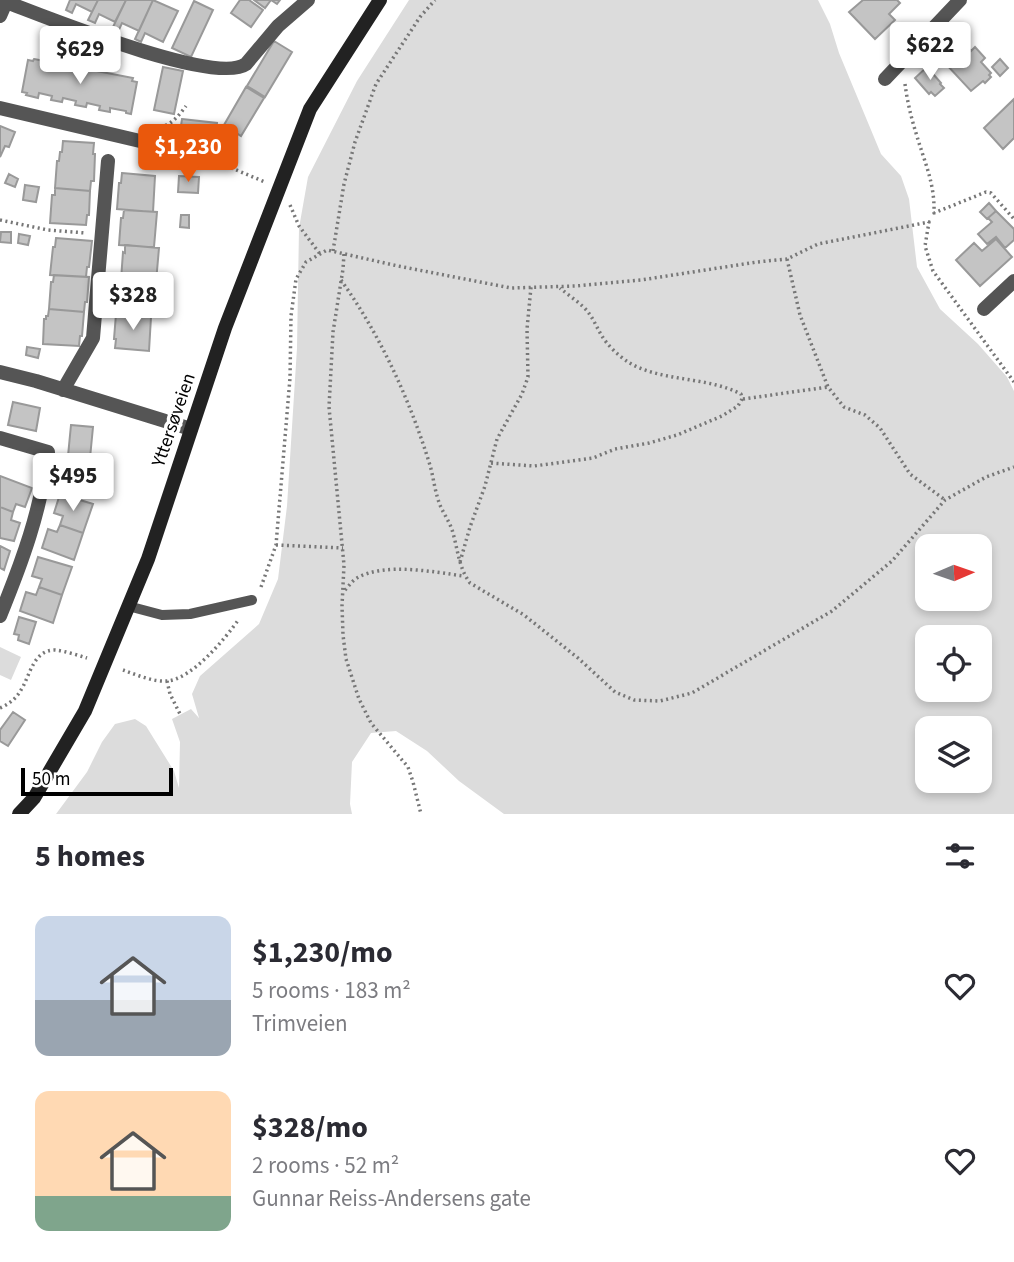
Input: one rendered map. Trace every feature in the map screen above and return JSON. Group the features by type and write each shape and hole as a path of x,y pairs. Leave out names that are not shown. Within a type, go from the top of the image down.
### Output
{"main road":[{"name":"Yttersøveien","path":"19,814 34,798 85,711 148,559 225,328 310,109 380,0"}],"street":[{"path":"0,16 7,1 141,51 192,64 230,69 246,64 278,26 307,0"},
{"path":"885,79 960,0"},
{"path":"0,108 157,145"},
{"path":"63,390 93,338 108,161"},
{"path":"984,309 1014,281"},
{"path":"0,372 191,429"},
{"path":"0,438 48,452 44,485 32,531 0,616"}],"lane":[{"path":"128,606 162,615 190,614 252,600"}],"path":[{"path":"332,251 355,142 376,84 420,17 435,0"},
{"path":"905,83 916,133 935,195 934,213 929,222 925,246 933,271 1014,382"},
{"path":"141,140 146,130 165,126 186,106"},
{"path":"157,145 222,164 279,189 299,226 320,254"},
{"path":"934,213 986,192 1014,219"},
{"path":"0,220 47,230 102,235"},
{"path":"123,670 167,681 180,677 224,641 263,585 276,545 290,378 291,316 296,279 306,262 327,250 511,288 558,287 641,280 787,259 818,244 929,222"},
{"path":"344,254 333,332 330,407 343,548 342,606 346,659 371,723 408,767 421,814"},
{"path":"787,259 800,315 828,387 844,407 865,415 880,428 910,474 945,500"},
{"path":"341,280 359,306 407,399 430,465 438,500 453,530 465,576 470,583 524,615 615,692 634,700 660,701 692,693 832,611 892,561 945,500 986,477 1014,467"},
{"path":"460,563 497,439 522,394 528,377 527,329 531,287"},
{"path":"491,463 534,466 593,458 615,449 677,435 722,416 738,406 742,399 741,394 729,388 653,372 629,363 603,338 586,309 558,287"},
{"path":"742,399 828,387"},
{"path":"276,545 343,548"},
{"path":"343,591 355,579 369,573 397,569 465,576"},
{"path":"0,708 12,702 41,654 52,650 87,658"},
{"path":"167,681 180,714"}],"shaded area":[{"path":"409,0 818,0 881,154 901,176 909,199 917,267 940,309 978,344 1007,377 1014,391 1014,814 504,814 459,781 427,751 396,731 371,733 352,762 352,814 56,814 87,772 102,742 115,724 135,719 146,726 174,771 179,788 180,742 172,719 191,709 199,718 192,694 200,676 259,624 278,579 287,506 297,348 299,228 308,177 357,81"},
{"path":"0,647 21,657 11,680 0,675"}],"building":[{"path":"70,0 98,0 92,12 76,4 72,13 66,10"},
{"path":"98,0 126,0 115,22 99,14 95,23 88,20"},
{"path":"126,0 153,0 139,31 122,23 118,32 112,29"},
{"path":"153,0 178,11 163,42 145,33 141,42 135,39"},
{"path":"240,0 249,0 263,10 251,27 231,13"},
{"path":"254,0 271,0 265,8"},
{"path":"863,0 897,0 900,3 889,14 895,20 875,39 849,12"},
{"path":"194,1 213,10 191,57 172,48"},
{"path":"274,41 292,52 265,97 247,86"},
{"path":"965,44 971,51 975,47 985,58 981,62 991,73 985,83 983,81 971,91 945,63"},
{"path":"1000,59 1008,68 1000,76 992,67"},
{"path":"28,60 133,78 132,81 137,82 131,114 110,108 110,112 99,110 100,106 87,103 86,107 75,105 76,101 63,98 62,102 51,100 52,96 39,93 38,98 26,95 27,93 22,92"},
{"path":"163,67 183,71 174,114 154,110"},
{"path":"927,67 944,88 935,96 931,92 929,94 915,78"},
{"path":"246,87 264,98 241,136 224,125"},
{"path":"1014,99 1014,138 1003,149 984,128"},
{"path":"182,119 217,123 215,144 179,139"},
{"path":"0,126 15,132 9,147 5,146 0,157"},
{"path":"63,141 94,143 94,181 91,181 90,191 55,188 57,161 62,152"},
{"path":"122,173 155,176 153,212 117,209"},
{"path":"9,174 18,179 15,187 5,183"},
{"path":"179,176 199,177 198,193 178,192"},
{"path":"25,185 39,187 36,202 23,200"},
{"path":"55,188 90,191 86,225 50,223"},
{"path":"989,203 996,211 987,219 980,212"},
{"path":"124,210 157,212 154,247 119,245"},
{"path":"996,211 1014,229 1014,240 1005,248 996,237 987,244 978,234 992,222 988,218"},
{"path":"181,215 189,215 189,228 180,227"},
{"path":"1,232 11,232 11,243 0,242"},
{"path":"19,234 30,236 28,245 18,243"},
{"path":"56,238 92,241 86,277 50,275"},
{"path":"996,239 1012,257 980,286 956,260 974,243 982,251"},
{"path":"125,245 159,248 156,282 121,280"},
{"path":"54,275 89,277 84,312 49,309"},
{"path":"121,280 154,282 151,317 116,314"},
{"path":"49,309 84,312 79,346 43,344 44,319 48,316"},
{"path":"116,314 151,317 149,351 115,348"},
{"path":"27,347 40,349 38,358 26,355"},
{"path":"13,402 40,408 36,431 8,425"},
{"path":"71,425 93,427 90,458 68,456"},
{"path":"74,462 99,464 96,495 61,490 63,470 73,471"},
{"path":"0,476 32,488 25,507 16,504 13,512 0,507"},
{"path":"60,494 93,504 83,533 60,525 63,516 54,513"},
{"path":"0,507 13,512 11,520 20,523 14,541 0,538"},
{"path":"60,525 83,533 74,560 42,548 48,529 57,532"},
{"path":"0,546 10,551 4,570 0,568"},
{"path":"38,557 72,567 62,595 39,587 42,579 32,576"},
{"path":"39,587 62,595 53,623 20,611 26,592 36,595"},
{"path":"19,617 36,622 29,644 18,640 19,635 14,634"},
{"path":"13,712 25,720 8,746 0,741 0,730"}]}
